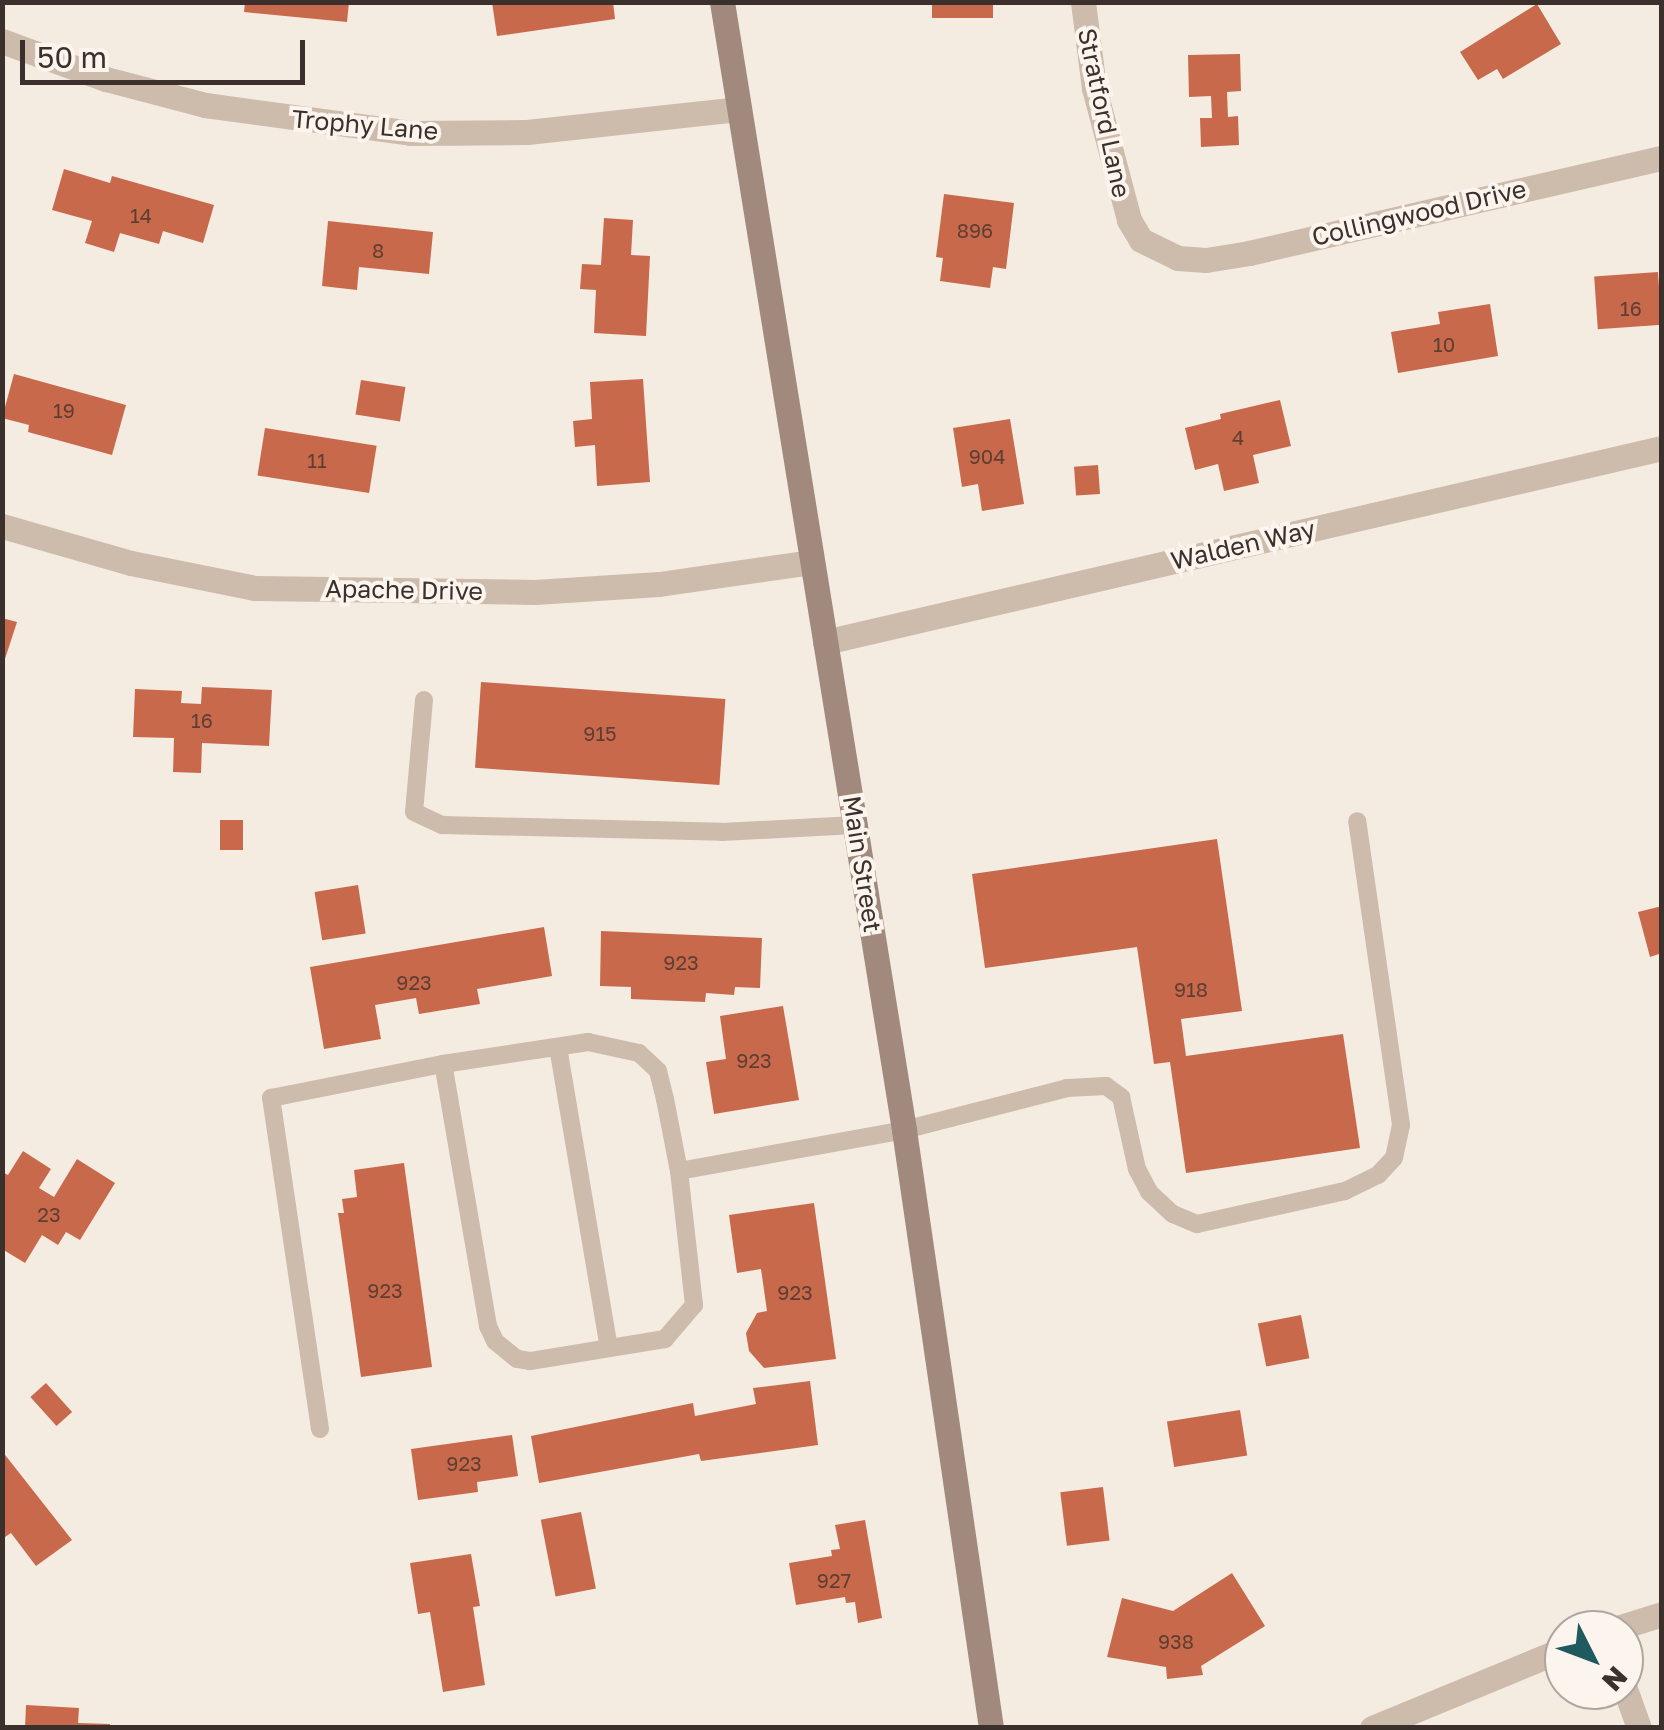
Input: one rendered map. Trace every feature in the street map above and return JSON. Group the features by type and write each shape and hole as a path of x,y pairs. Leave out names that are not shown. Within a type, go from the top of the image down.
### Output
{"main road":[{"name":"Main Street","path":"722,2 904,1130 991,1728"}],"street":[{"name":"Stratford Lane","path":"1082,2 1094,88 1129,220 1141,240 1175,257"},
{"name":"Trophy Lane","path":"2,41 106,78 205,105 410,134 528,132 738,110"},
{"name":"Collingwood Drive","path":"1175,257 1206,260 1249,254 1662,158"},
{"name":"Walden Way","path":"825,642 1662,448"},
{"name":"Apache Drive","path":"2,526 130,563 255,588 534,592 659,584 811,562"},
{"path":"1372,1728 1544,1657"}],"lane":[{"path":"424,700 414,812 442,825 722,832 856,825"},
{"path":"679,1171 904,1130 1066,1088 1106,1086 1122,1097 1137,1169 1148,1192 1173,1214 1197,1224 1346,1191 1378,1176 1394,1158 1400,1125 1356,821"},
{"path":"320,1428 272,1098 443,1064 558,1047 613,1044 638,1053 658,1070 679,1171 694,1306 688,1318 665,1339 530,1361 517,1359 494,1341 488,1326 443,1064"},
{"path":"558,1047 609,1348"}],"building":[{"path":"245,2 349,2 347,22 244,12"},
{"path":"492,2 613,2 615,19 497,36"},
{"path":"932,2 993,2 993,18 932,18"},
{"path":"1537,4 1561,44 1503,79 1497,69 1478,80 1460,52"},
{"path":"1240,54 1241,91 1227,92 1228,117 1238,116 1239,145 1201,147 1200,118 1212,118 1211,96 1189,97 1188,55"},
{"path":"64,169 110,183 112,176 214,205 203,243 163,231 159,244 120,233 114,252 85,243 92,221 52,210"},
{"path":"944,194 1014,203 1006,269 993,267 990,288 940,281 943,258 936,257"},
{"path":"604,218 633,220 631,255 650,256 646,336 594,333 596,290 580,289 582,264 601,265"},
{"path":"328,221 433,232 429,274 359,267 357,290 322,286"},
{"path":"1658,272 1662,325 1598,329 1594,276"},
{"path":"1490,304 1498,356 1398,373 1391,332 1440,324 1438,312"},
{"path":"14,374 126,405 112,455 28,432 29,425 2,418"},
{"path":"643,379 650,482 597,486 595,445 575,447 573,421 592,419 590,382"},
{"path":"361,380 405,387 400,422 356,415"},
{"path":"1280,400 1291,446 1253,455 1259,483 1224,491 1218,464 1195,470 1185,428 1221,419 1220,414"},
{"path":"1010,419 1024,504 982,511 978,484 962,487 953,428"},
{"path":"265,428 377,446 369,493 257,475"},
{"path":"1098,465 1100,494 1076,496 1074,467"},
{"path":"2,618 17,622 3,665 2,665"},
{"path":"481,682 725,699 719,785 475,768"},
{"path":"202,687 272,690 269,746 202,743 201,773 173,772 174,738 133,737 135,689 182,691 181,703 201,704"},
{"path":"220,820 243,820 243,850 220,850"},
{"path":"1217,839 1242,1011 1181,1019 1186,1056 1343,1034 1360,1148 1186,1173 1170,1062 1154,1064 1137,947 985,968 972,874"},
{"path":"358,885 366,933 322,940 315,892"},
{"path":"1662,906 1662,953 1650,957 1638,912"},
{"path":"544,927 552,976 477,989 480,1004 419,1014 416,998 375,1005 381,1039 324,1049 310,967"},
{"path":"601,931 762,938 760,988 735,987 734,995 706,993 705,1002 631,999 631,987 600,986"},
{"path":"783,1006 799,1100 714,1114 706,1062 726,1059 720,1016"},
{"path":"23,1151 51,1169 39,1188 54,1197 77,1159 115,1183 80,1240 66,1232 58,1245 42,1235 25,1263 2,1249 2,1172 8,1175"},
{"path":"404,1163 432,1367 361,1377 338,1213 344,1213 342,1199 357,1197 354,1170"},
{"path":"814,1203 836,1359 764,1368 749,1351 746,1333 757,1313 767,1311 761,1269 737,1273 729,1215"},
{"path":"1301,1315 1309,1358 1266,1367 1258,1323"},
{"path":"810,1381 818,1445 701,1461 699,1454 539,1483 531,1436 693,1403 695,1416 756,1404 753,1388"},
{"path":"46,1383 72,1412 56,1426 30,1397"},
{"path":"1240,1410 1247,1455 1174,1467 1167,1422"},
{"path":"512,1435 518,1476 477,1482 478,1492 418,1500 411,1449"},
{"path":"2,1451 72,1540 36,1566 11,1533 2,1539"},
{"path":"1103,1487 1110,1541 1067,1546 1060,1492"},
{"path":"581,1512 596,1589 556,1596 541,1520"},
{"path":"865,1520 882,1618 858,1623 855,1602 846,1603 845,1597 796,1605 789,1563 832,1556 831,1550 840,1549 835,1525"},
{"path":"471,1554 480,1606 473,1607 485,1685 443,1692 430,1612 418,1614 410,1563"},
{"path":"1232,1573 1265,1626 1201,1666 1203,1675 1167,1679 1166,1667 1107,1657 1122,1598 1173,1611"},
{"path":"26,1705 79,1708 78,1723 110,1724 110,1728 25,1728"}]}
